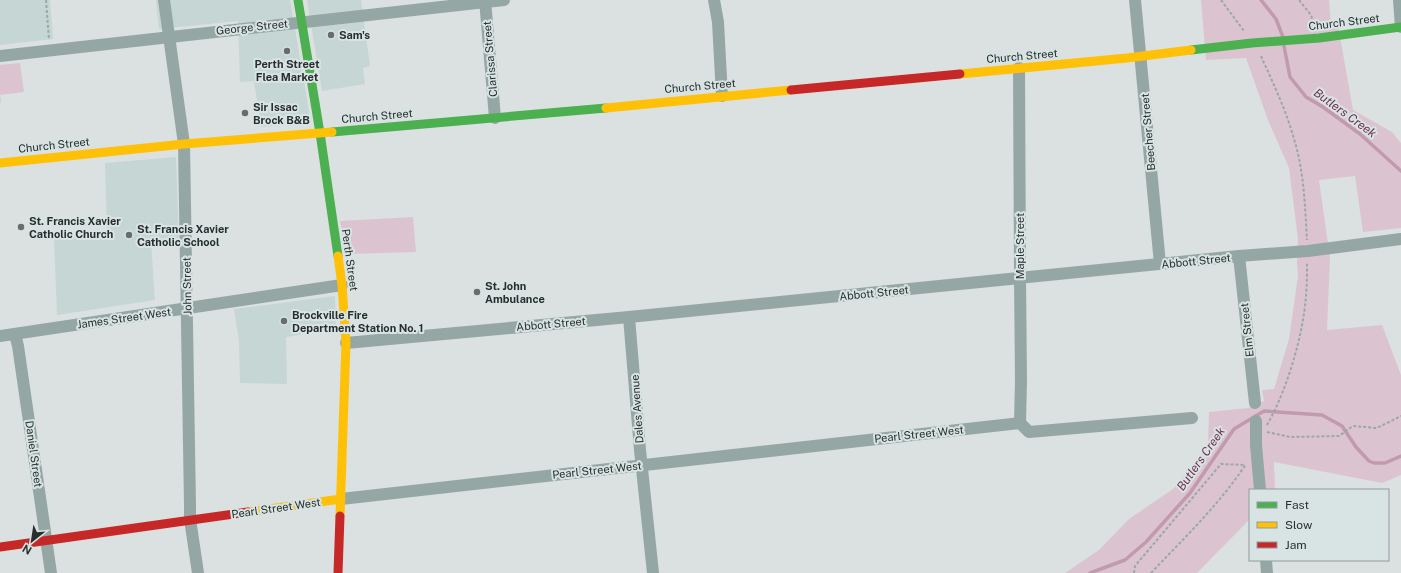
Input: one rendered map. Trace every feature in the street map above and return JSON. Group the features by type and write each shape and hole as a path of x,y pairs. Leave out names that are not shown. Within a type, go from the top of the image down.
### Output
{"street":[{"name":"John Street","path":"164,0 184,144 190,519 198,573"},
{"name":"Perth Street","path":"298,0 320,133 342,285 346,343 338,573"},
{"name":"George Street","path":"0,56 504,0"},
{"path":"714,0 718,22 722,96"},
{"name":"Beecher Street","path":"1135,0 1160,264"},
{"path":"1399,0 1401,27"},
{"name":"Clarissa Street","path":"485,1 495,118"},
{"name":"Church Street","path":"0,163 184,144 495,118 1019,68 1141,56 1252,42 1319,38 1401,27"},
{"name":"Maple Street","path":"1019,68 1022,380 1020,423"},
{"name":"Abbott Street","path":"346,343 629,317 1239,256 1308,251 1401,239"},
{"name":"Elm Street","path":"1239,256 1255,403"},
{"name":"James Street West","path":"0,336 342,285"},
{"name":"Dales Avenue","path":"629,317 653,573"},
{"name":"Daniel Street","path":"15,334 51,573"},
{"path":"1020,423 1029,432 1192,418"},
{"name":"Pearl Street West","path":"0,547 190,519 341,499 1020,423"},
{"path":"1260,489 1256,445 1261,424"},
{"path":"1266,561 1267,573"}],"path":[{"path":"46,0 50,51"},
{"path":"1222,0 1260,55 1281,100 1300,163 1304,195 1308,251 1306,296 1301,332 1291,368 1270,421 1261,424"},
{"path":"1299,0 1311,15 1319,38"},
{"path":"1151,573 1194,529 1229,488 1245,465 1264,431 1290,437 1339,436 1354,426 1377,428 1401,416"},
{"path":"1134,573 1135,566 1221,464 1245,465"}],"shaded area":[{"path":"0,0 50,0 53,39 0,45"},
{"path":"156,0 290,0 311,123 261,127 254,81 240,82 238,21 159,29"},
{"path":"307,0 361,0 370,66 363,68 365,84 322,91"},
{"path":"1201,0 1329,0 1331,25 1338,25 1353,110 1392,132 1401,143 1401,228 1363,232 1355,176 1319,180 1330,258 1327,330 1382,325 1401,375 1401,475 1382,483 1274,462 1275,489 1249,489 1249,520 1197,573 1065,573 1099,550 1129,519 1173,489 1208,446 1209,412 1248,408 1264,401 1262,390 1274,389 1289,339 1298,276 1298,239 1289,168 1268,120 1246,58 1206,60"},
{"path":"20,63 24,92 0,95 0,65"},
{"name":"St. Francis Xavier Catholic School","path":"176,157 179,241 151,242 155,300 57,315 54,239 107,231 105,163"},
{"path":"413,217 416,252 347,254 340,221"},
{"path":"335,296 336,329 286,337 287,384 240,383 239,341 234,309"}],"waterway":[{"name":"Butlers Creek","path":"1261,0 1276,19 1283,37"},
{"name":"Butlers Creek","path":"1284,46 1290,77 1306,97 1323,107 1360,134 1401,171"},
{"name":"Butlers Creek","path":"1090,573 1125,560 1146,542 1190,493 1234,429 1264,411 1322,415 1342,426 1356,447 1369,461 1374,463 1385,463 1401,456"}],"traffic: fast":[{"path":"298,0 320,133 338,256"},
{"path":"1191,50 1252,43 1319,38 1401,27"},
{"path":"332,132 606,108"}],"traffic: slow":[{"path":"960,74 1127,58 1191,50"},
{"path":"606,108 791,90"},
{"path":"0,163 184,144 332,132"},
{"path":"338,256 342,285 346,343 340,516"},
{"path":"248,512 341,499"}],"traffic: jam":[{"path":"791,90 960,74"},
{"path":"0,547 248,512"},
{"path":"338,573 340,516"}],"place":[{"name":"Sam's","path":"331,35"},
{"name":"Perth Street Flea Market","path":"287,51"},
{"name":"Sir Issac Brock B&B","path":"245,113"},
{"name":"St. Francis Xavier Catholic Church","path":"21,227"},
{"name":"St. Francis Xavier Catholic School","path":"129,235"},
{"name":"St. John Ambulance","path":"477,292"},
{"name":"Brockville Fire Department Station No. 1","path":"284,321"}]}
